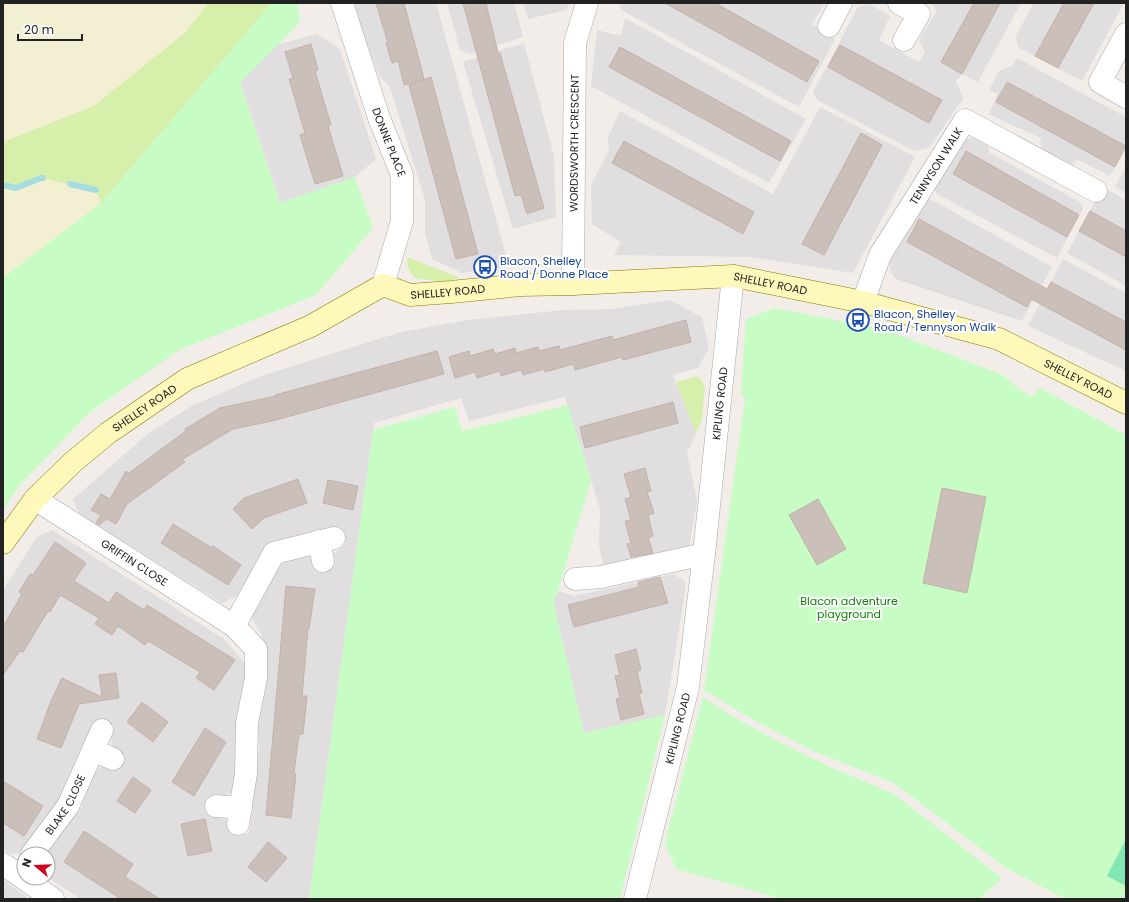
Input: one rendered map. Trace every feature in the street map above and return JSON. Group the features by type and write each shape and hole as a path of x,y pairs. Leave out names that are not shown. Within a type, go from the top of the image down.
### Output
{"street":[{"name":"DONNE PLACE","path":"342,3 378,118 402,175 402,221 383,284"},
{"name":"WORDSWORTH CRESCENT","path":"573,284 575,42 587,3"},
{"path":"829,26 841,3"},
{"path":"899,3 919,14 904,40"},
{"path":"1126,34 1100,82 1126,97"},
{"name":"TENNYSON WALK","path":"863,302 880,255 965,120 1096,191"},
{"name":"SHELLEY ROAD","path":"3,543 35,499 73,462 108,433 187,379 311,326 383,284 410,295 521,285 573,284 733,276 863,302 1000,339 1126,403"},
{"name":"KIPLING ROAD","path":"635,899 688,687 704,554 733,276"},
{"name":"GRIFFIN CLOSE","path":"35,499 234,626 256,649 256,678 247,723 246,773 239,816 216,806"},
{"path":"234,626 274,554 325,547"},
{"path":"575,579 601,577 704,554"},
{"name":"BLAKE CLOSE","path":"38,846 68,806 102,730"},
{"path":"93,750 114,759"},
{"path":"15,869 47,897"}],"shaded area":[{"path":"3,3 208,3 186,32 94,106 3,142"},
{"path":"352,3 436,3 509,266 462,273 432,259 425,232 425,200 390,87 379,76"},
{"path":"447,3 514,3 523,37 469,54 460,50"},
{"path":"523,3 570,3 567,10 528,19"},
{"path":"620,3 825,3 812,24 835,39 799,107 621,10"},
{"path":"928,3 1021,3 978,82 962,74 956,81 963,99 929,148 914,151 817,100 813,92 858,7 870,4 890,16 879,40 919,62 925,53 919,40 936,12 934,6"},
{"path":"1034,3 1124,3 1082,81 1019,48 1015,37"},
{"path":"625,18 806,119 769,183 591,86 597,30 621,36"},
{"path":"317,34 340,49 376,159 355,177 280,203 240,83 277,45"},
{"path":"524,43 554,156 556,217 513,229 463,62"},
{"path":"1017,58 1126,117 1126,145 1110,176 1077,159 1071,166 1042,150 1040,138 989,114 998,94 989,90 999,71 1012,66"},
{"path":"820,107 915,157 853,273 751,257 614,255 621,242 592,224 591,185 609,150 608,137 620,111 773,194"},
{"path":"976,137 987,142 990,153 1080,202 1083,208 1057,258 937,194 932,184 961,141"},
{"path":"1126,167 1126,193 1115,187"},
{"path":"41,178 96,190 101,203 3,278 3,185 16,188"},
{"path":"1103,187 1126,200 1126,286 1067,253"},
{"path":"930,199 1052,267 1022,321 896,279 891,273 889,259 921,202"},
{"path":"1063,259 1126,293 1126,371 1028,326"},
{"path":"670,300 702,317 709,348 698,368 673,375 696,433 687,453 697,501 689,548 604,567 599,545 600,509 565,397 469,421 461,398 374,423 309,899 81,899 56,883 56,846 50,846 81,808 93,773 101,767 118,770 123,755 112,746 111,737 113,724 97,720 55,812 27,846 16,846 16,854 8,853 3,849 3,590 37,537 52,530 224,639 246,665 238,777 231,793 211,801 208,812 225,819 230,833 249,834 259,748 258,717 266,650 261,634 251,617 278,567 293,556 307,554 319,567 334,567 333,554 346,544 340,527 273,544 239,595 222,603 79,514 73,499 149,433 193,405 261,376 401,332 468,320 563,310 612,309"},
{"path":"673,574 685,581 685,592 665,715 584,733 553,601 558,591 574,596"},
{"path":"3,880 26,896 26,899 3,899"}],"green space":[{"path":"208,3 272,3 101,203 96,190 41,178 16,188 3,185 3,142 94,106 186,32"},
{"path":"272,3 297,3 300,22 240,83 280,203 355,177 373,228 316,295 179,350 90,412 19,486 3,511 3,278 101,203"},
{"path":"407,257 460,278 443,282 414,278 408,268"},
{"name":"Blacon adventure playground","path":"775,308 886,330 1003,375 1031,397 1040,388 1126,435 1126,899 1066,899 1006,868 894,783 813,751 743,714 704,691 745,399 741,392 746,319"},
{"path":"698,376 705,386 702,420 696,433 676,382"},
{"path":"568,405 591,480 558,591 553,601 584,733 665,715 620,899 309,899 373,430 455,407 462,431"},
{"path":"703,697 730,715 781,743 830,767 894,794 1002,878 979,899 783,899 676,869 665,843"},
{"path":"1126,839 1126,886 1107,876"}],"building":[{"path":"376,3 404,3 424,79 404,85 398,61 392,63 386,43 388,43"},
{"path":"463,3 486,3 498,53 500,53 544,208 527,214 521,195 515,196"},
{"path":"665,3 715,3 819,61 807,82"},
{"path":"974,3 1000,3 962,74 941,62"},
{"path":"1064,3 1094,3 1058,68 1035,56"},
{"path":"311,44 318,70 315,71 331,125 328,126 343,176 315,184 300,135 305,133 289,79 293,78 285,52"},
{"path":"840,45 942,100 929,123 828,67"},
{"path":"620,47 791,141 780,161 609,67"},
{"path":"431,77 478,254 456,259 409,85"},
{"path":"1007,82 1126,146 1115,167 996,102"},
{"path":"861,133 882,145 824,255 802,244"},
{"path":"624,141 754,212 743,234 612,163"},
{"path":"966,151 1079,215 1067,237 953,174"},
{"path":"1090,211 1126,231 1126,257 1079,231"},
{"path":"919,219 1047,289 1051,282 1126,322 1126,350 1031,299 1027,307 907,242"},
{"path":"686,320 691,342 623,360 622,357 575,370 573,364 545,372 544,369 523,375 521,370 501,376 500,371 477,378 475,372 455,378 449,357 469,351 470,356 493,349 495,354 515,348 516,353 538,347 539,351 559,346 560,350 612,336 613,340"},
{"path":"437,351 444,374 272,421 233,429 183,459 185,462 127,504 116,524 107,519 99,525 96,523 101,515 91,510 101,494 110,499 126,471 129,473 186,431 185,429 220,408 276,396 275,395"},
{"path":"673,402 678,423 585,448 580,427"},
{"path":"645,468 651,491 647,492 654,513 648,515 653,536 648,538 653,553 631,557 627,544 631,543 625,521 631,520 625,499 631,497 624,474"},
{"path":"298,479 307,503 264,518 252,529 233,509 244,498"},
{"path":"328,480 358,486 353,510 323,503"},
{"path":"942,488 986,497 967,593 923,583"},
{"path":"818,499 846,549 817,565 789,515"},
{"path":"173,524 212,548 213,546 241,565 228,585 161,543"},
{"path":"55,542 86,563 74,581 109,603 116,592 144,610 147,605 235,660 214,690 196,678 200,672 148,641 145,645 118,626 112,635 95,624 99,618 60,595 50,612 48,611 23,652 20,651 3,675 3,627 22,594 19,592 30,574 33,575"},
{"path":"660,577 668,603 574,627 568,605 639,587 638,582"},
{"path":"286,586 315,589 309,629 308,628 302,696 307,696 303,734 299,734 294,773 296,774 291,818 266,815"},
{"path":"636,649 641,670 637,671 642,693 639,694 644,714 621,720 616,699 620,698 615,676 620,675 615,655"},
{"path":"116,673 119,698 79,704 61,748 37,739 51,701 62,678 102,697 99,675"},
{"path":"142,702 168,722 153,742 127,722"},
{"path":"205,728 226,742 194,796 172,782"},
{"path":"133,777 151,790 135,813 117,801"},
{"path":"3,781 43,806 24,836 3,823"},
{"path":"205,819 212,851 188,856 181,824"},
{"path":"84,831 133,864 125,877 160,899 121,899 64,862"},
{"path":"268,842 287,858 266,882 248,867"}],"waterway":[{"path":"3,185 16,188 43,178"},
{"path":"70,184 96,190"}],"place":[{"name":"Blacon, Shelley Road / Donne Place","path":"485,267"},
{"name":"Blacon, Shelley Road / Tennyson Walk","path":"858,320"}]}
